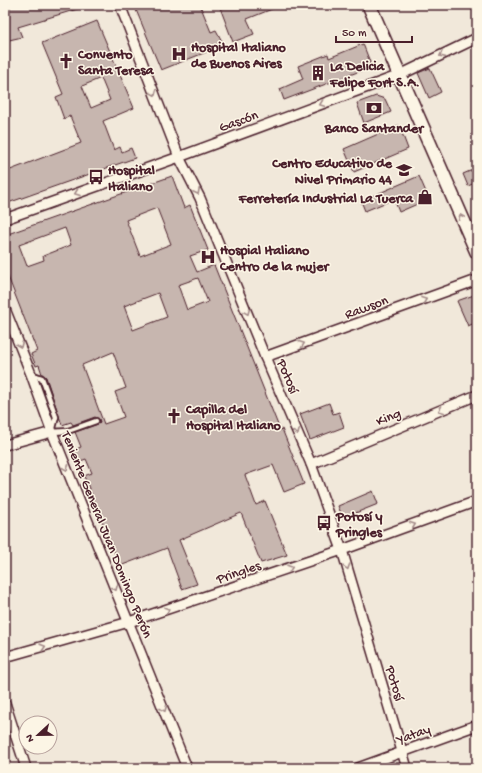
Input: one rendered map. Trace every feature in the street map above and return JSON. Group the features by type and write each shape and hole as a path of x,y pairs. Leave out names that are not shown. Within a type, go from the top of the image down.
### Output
{"main road":[{"path":"369,5 477,252"}],"street":[{"name":"Potosí","path":"120,5 179,157 200,198 265,357 311,464 342,550 407,768"},
{"name":"Gascón","path":"5,219 179,157 400,75 477,38"},
{"name":"Rawson","path":"265,357 477,280"},
{"name":"Teniente General Juan Domingo Perón","path":"5,309 52,432 187,768"},
{"name":"King","path":"311,464 477,395"},
{"path":"5,445 52,432"},
{"name":"Pringles","path":"5,657 129,622 342,550 477,501"},
{"path":"5,703 26,768"},
{"name":"Yatay","path":"358,768 477,725"}],"lane":[{"path":"52,432 68,431 96,420"}],"building":[{"path":"5,5 84,5 84,7 18,27 22,37 5,41"},
{"name":"Hospital Italiano de Buenos Aires","path":"134,5 200,5 211,32 216,30 224,45 161,70"},
{"path":"219,5 282,5 247,19 254,34 233,42"},
{"path":"97,21 134,108 103,121 114,150 120,147 122,152 131,148 135,158 5,204 5,172 81,143 70,116 64,119 56,97 63,94 42,43","holes":["101,78 110,100 91,108 82,86"]},
{"path":"363,44 370,62 368,68 284,100 280,89 303,79 298,66 328,54 329,58"},
{"path":"430,68 441,92 429,98 418,73"},
{"name":"Banco Santander","path":"376,96 385,99 391,112 364,123 357,103"},
{"path":"399,125 408,149 354,172 344,149"},
{"path":"477,168 477,182 468,186 463,174"},
{"path":"172,176 184,208 190,205 208,250 190,256 197,272 214,265 280,430 282,429 304,484 284,492 273,465 245,475 256,505 265,501 287,555 261,563 241,513 179,540 197,584 182,589 167,548 120,566 84,476 92,473 86,459 78,462 74,450 81,447 75,432 98,424 100,422 99,419 95,417 73,425 71,422 62,425 46,377 42,374 39,365 36,366 31,354 37,351 5,269 5,235","holes":["157,208 171,244 140,256 126,220","65,228 71,245 43,256 44,260 27,266 19,245","198,278 208,302 187,310 178,285","158,293 167,317 133,330 124,306","113,352 126,388 115,392 124,417 104,424 82,365"]},
{"path":"419,176 429,199 399,212 394,199 365,211 361,201"},
{"path":"474,295 477,303 477,322 468,326 457,301"},
{"path":"329,403 333,414 339,412 344,427 310,440 300,414"},
{"path":"373,491 378,504 343,518 338,506"}],"place":[{"name":"Hospital Italiano de Buenos Aires","path":"179,54"},
{"name":"Convento Santa Teresa","path":"66,61"},
{"name":"La Delicia Felipe Fort S.A.","path":"318,73"},
{"name":"Banco Santander","path":"374,108"},
{"name":"Centro Educativo de Nivel Primario 44","path":"404,170"},
{"name":"Hospital Italiano","path":"96,177"},
{"name":"Ferretería Industrial La Tuerca","path":"425,197"},
{"name":"Hospial Italiano Centro de la mujer","path":"208,257"},
{"name":"Capilla del Hospital Italiano","path":"174,416"},
{"name":"Potosí y Pringles","path":"324,523"}]}
